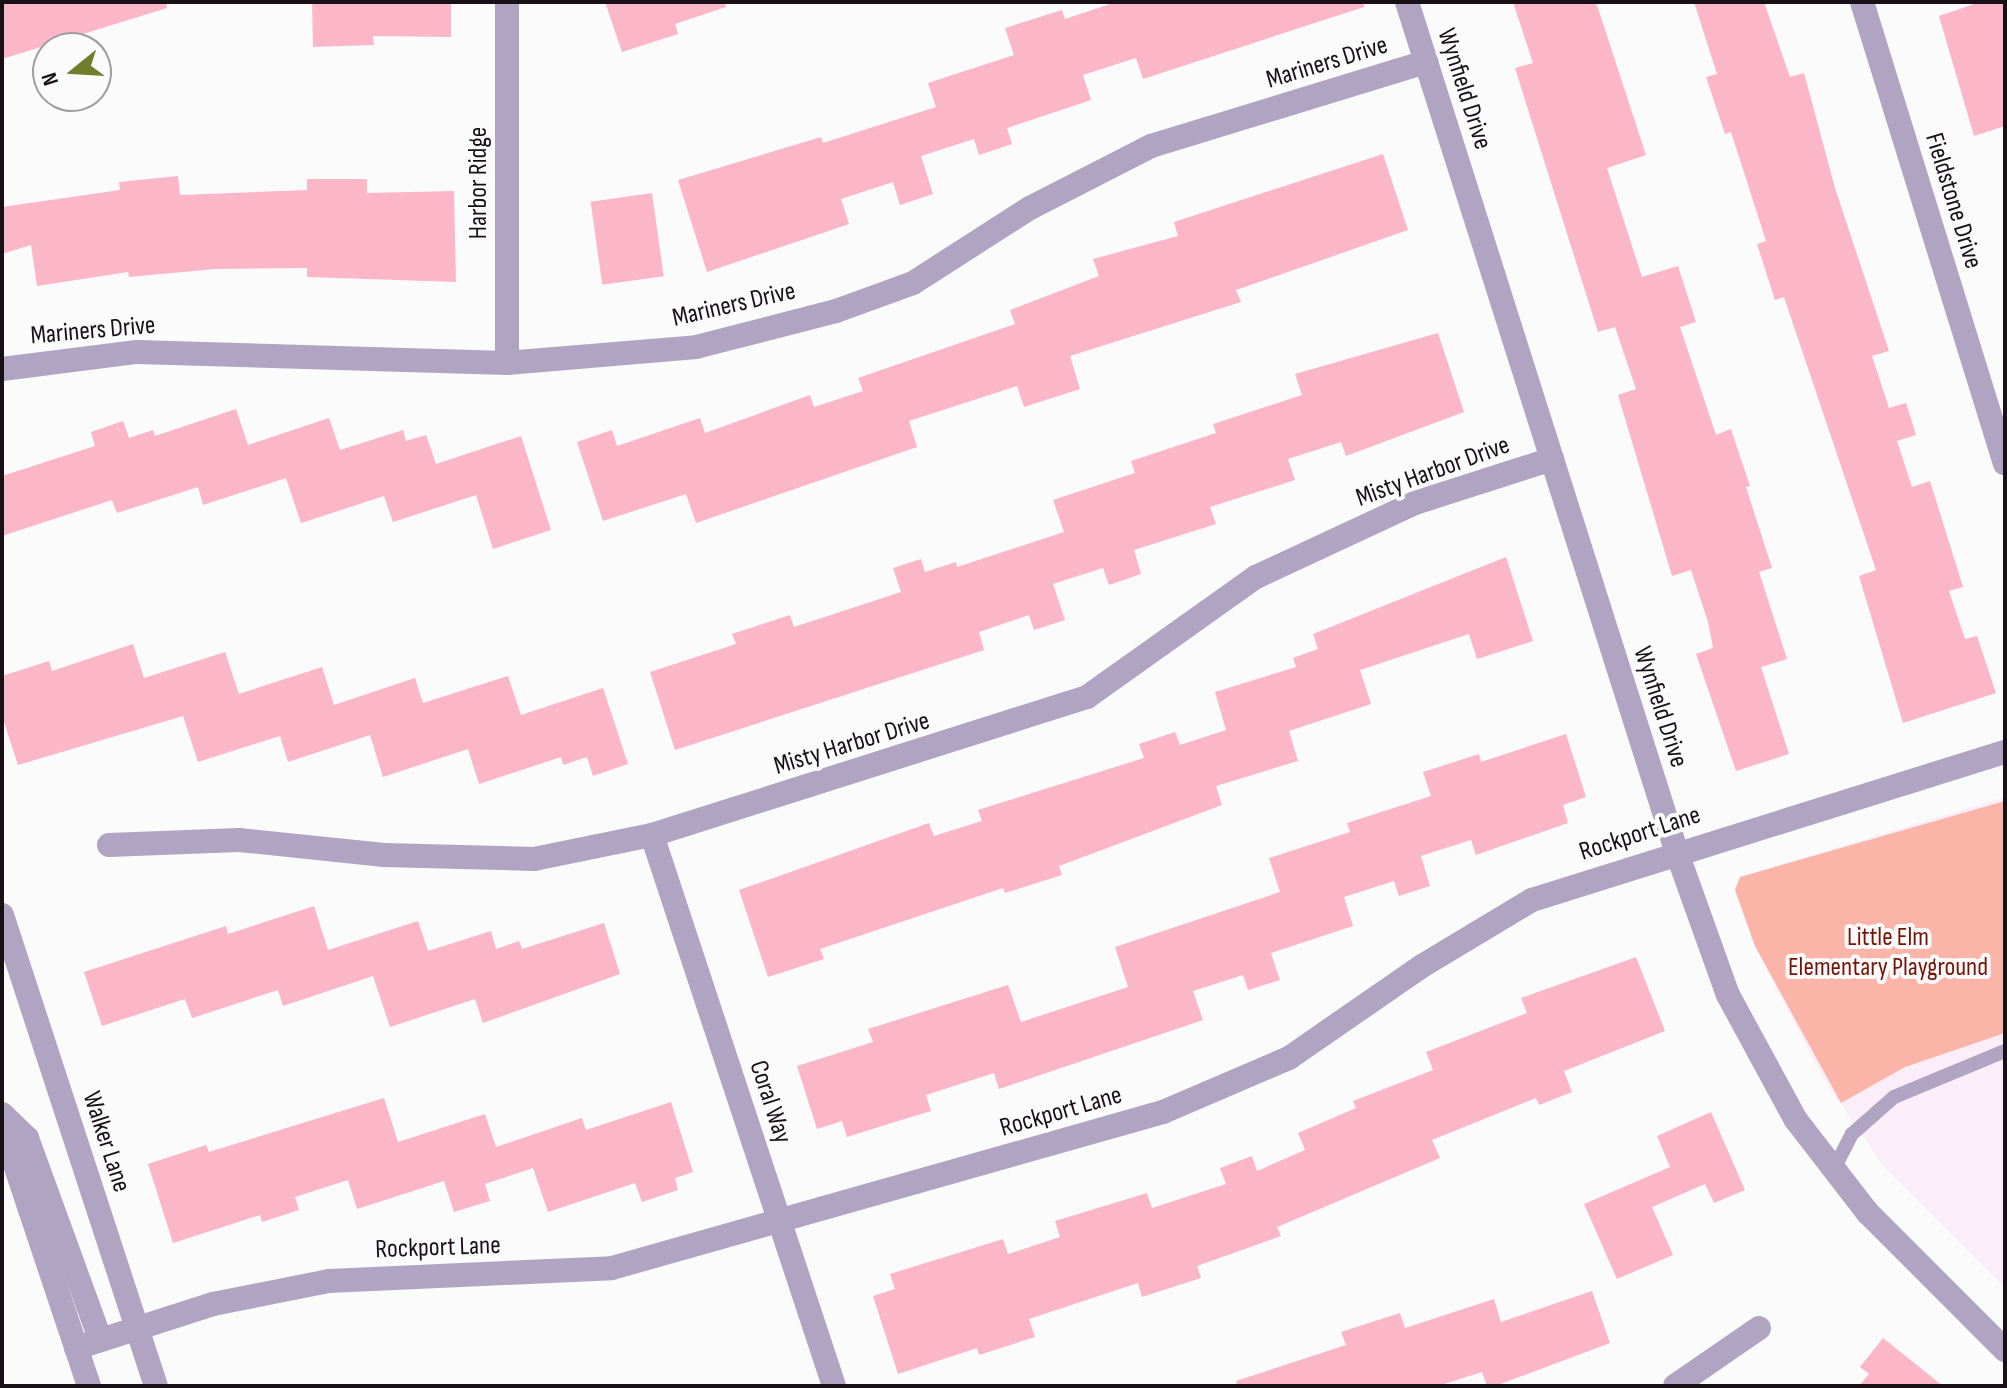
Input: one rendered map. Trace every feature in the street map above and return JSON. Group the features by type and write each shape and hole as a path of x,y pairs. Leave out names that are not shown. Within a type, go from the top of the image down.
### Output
{"street":[{"name":"Harbor Ridge","path":"507,2 507,363"},
{"name":"Wynfield Drive","path":"1407,2 1676,850 1728,995 1796,1120 1868,1213 2005,1350"},
{"name":"Fieldstone Drive","path":"1862,2 2005,463"},
{"name":"Mariners Drive","path":"2,369 137,352 507,363 696,347 836,311 913,283 1030,208 1151,146 1426,62"},
{"name":"Misty Harbor Drive","path":"109,845 239,840 384,855 534,859 652,835 1087,697 1256,577 1415,503 1552,459"},
{"name":"Rockport Lane","path":"76,1348 136,1325 329,1281 612,1268 781,1223 1177,1106 1289,1058 1422,966 1532,900 1676,850 2005,752"},
{"name":"Coral Way","path":"652,835 834,1386"},
{"name":"Walker Lane","path":"2,915 156,1386"},
{"path":"2,1114 27,1138 100,1339"},
{"path":"2,1126 89,1386"},
{"path":"1675,1386 1759,1328"}],"lane":[{"path":"1834,1169 1852,1134 1894,1097 2005,1051"}],"shaded area":[{"name":"Little Elm Elementary Playground","path":"2005,797 2005,1288 1883,1166 1823,1078 1755,946 1735,890 1740,877"}],"green space":[{"name":"Little Elm Elementary Playground","path":"2005,801 2005,1033 1905,1067 1841,1103 1755,946 1735,890 1740,877"}],"building":[{"path":"2,2 166,2 167,8 89,32 32,32 32,50 2,59"},
{"path":"312,2 451,2 451,37 373,36 374,45 313,47"},
{"path":"605,2 725,2 726,7 675,24 678,34 622,52"},
{"path":"1116,2 1364,2 1364,7 1143,79 1136,58 1083,75 1091,100 1007,128 1012,144 979,155 974,139 921,156 933,194 900,205 893,182 841,199 849,224 707,272 678,180 821,137 823,143 936,107 928,83 1014,55 1005,28 1062,10 1065,19"},
{"path":"1513,2 1596,2 1646,155 1607,168 1642,277 1678,266 1696,322 1680,327 1716,435 1731,429 1750,486 1746,487 1772,568 1759,572 1787,659 1761,667 1789,754 1736,771 1696,654 1713,648 1708,622 1691,570 1672,576 1618,395 1636,389 1615,327 1598,332 1515,68 1533,63"},
{"path":"1694,2 1764,2 1790,77 1804,73 1835,188 1889,351 1872,356 1889,408 1906,403 1916,435 1897,441 1912,487 1930,481 1963,587 1949,591 1965,639 1977,636 1996,693 1903,723 1859,576 1876,570 1784,297 1775,300 1757,244 1766,241 1731,132 1725,134 1706,77 1717,74"},
{"path":"1980,2 2005,2 2005,126 1974,136 1939,16"},
{"path":"1383,154 1408,230 1236,290 1241,302 1070,356 1080,389 1024,407 1017,386 909,421 917,447 696,523 686,494 603,521 577,442 612,430 617,446 700,418 705,433 810,395 814,407 863,391 858,378 1015,324 1010,310 1099,276 1093,259 1178,236 1174,222"},
{"path":"178,176 180,195 307,190 307,179 367,179 367,193 454,191 456,282 307,277 307,268 215,269 129,277 128,272 37,286 31,245 2,254 2,207 120,190 119,182"},
{"path":"652,193 664,276 602,285 591,202"},
{"path":"1438,333 1464,412 1346,456 1341,442 1288,459 1295,480 1210,507 1216,524 1134,550 1141,574 1109,585 1103,568 1053,584 1065,620 1034,630 1029,615 979,632 984,650 675,750 650,672 736,644 732,634 790,615 794,627 901,592 893,568 921,559 925,572 956,562 957,567 1064,532 1053,500 1135,473 1131,461 1216,433 1213,424 1302,395 1295,374"},
{"path":"236,409 248,445 329,418 340,450 403,430 406,441 426,435 436,464 521,436 551,530 493,549 476,495 393,522 384,496 301,523 286,478 203,505 198,487 117,513 112,500 2,536 2,476 95,446 91,432 123,421 129,438 153,430 155,436"},
{"path":"1506,557 1533,641 1477,659 1469,634 1360,670 1371,704 1289,731 1298,761 1216,786 1222,805 1059,866 1062,875 1005,893 1003,888 820,949 824,959 768,977 739,890 929,823 934,836 982,821 978,810 1144,758 1139,744 1175,732 1180,745 1226,730 1215,692 1296,667 1293,658 1318,649 1313,634"},
{"path":"133,644 144,678 225,652 239,694 322,667 334,705 415,678 423,703 508,676 521,715 603,688 628,764 593,776 587,757 563,765 561,757 479,784 468,749 383,777 370,735 288,762 280,736 198,762 183,716 18,765 2,716 2,676 49,661 52,671"},
{"path":"1566,734 1586,797 1563,805 1568,823 1476,855 1471,840 1421,856 1430,886 1399,896 1394,881 1344,897 1353,926 1271,953 1280,980 1248,990 1243,975 1193,991 1203,1020 999,1089 994,1073 926,1095 931,1111 847,1137 842,1121 817,1129 797,1066 873,1042 868,1029 1008,985 1021,1022 1128,987 1115,947 1280,892 1269,858 1350,832 1347,823 1431,796 1423,772 1479,754 1481,762"},
{"path":"314,906 328,950 418,921 428,951 491,931 496,949 519,941 522,949 604,923 620,974 483,1023 475,999 390,1027 373,976 283,1006 278,990 192,1018 185,999 102,1026 84,972 226,926 228,934"},
{"path":"1636,957 1665,1031 1564,1071 1572,1092 1539,1105 1536,1098 1432,1140 1440,1158 1277,1227 1281,1236 1197,1266 1201,1278 1142,1297 1138,1283 1029,1319 1035,1337 979,1355 977,1348 898,1374 873,1296 895,1289 890,1274 1003,1239 1008,1254 1060,1237 1055,1221 1147,1193 1152,1208 1226,1184 1220,1168 1252,1156 1257,1171 1305,1150 1298,1133 1356,1108 1353,1101 1433,1070 1426,1052 1527,1013 1521,998"},
{"path":"384,1098 398,1142 485,1114 496,1147 582,1118 586,1130 671,1102 693,1172 675,1178 678,1190 642,1202 635,1183 548,1212 533,1168 485,1184 490,1201 454,1212 444,1181 357,1209 348,1180 295,1197 299,1210 262,1222 260,1215 173,1243 148,1164 206,1145 209,1152"},
{"path":"1711,1112 1745,1190 1714,1203 1705,1184 1652,1207 1673,1255 1617,1279 1584,1204 1670,1167 1657,1136"},
{"path":"1592,1291 1610,1343 1495,1386 1487,1386 1482,1372 1438,1386 1237,1386 1236,1381 1346,1345 1341,1332 1400,1313 1405,1328 1494,1299 1501,1322"},
{"path":"1883,1338 1943,1386 1859,1386 1869,1374 1860,1367"}]}
